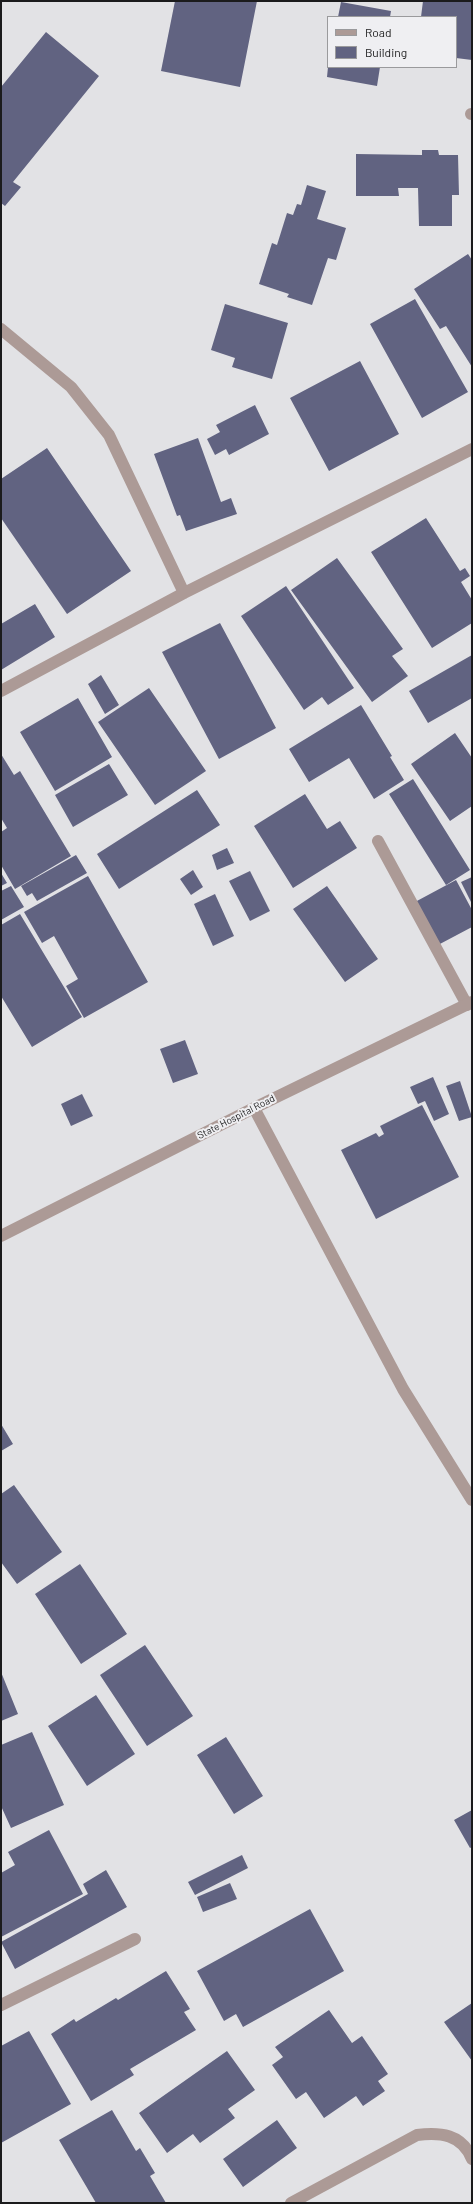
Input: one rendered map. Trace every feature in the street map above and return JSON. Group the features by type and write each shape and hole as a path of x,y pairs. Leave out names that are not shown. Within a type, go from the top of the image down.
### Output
{"street":[{"path":"1,329 71,387 109,436 184,593"},
{"path":"1,691 184,593 472,449"},
{"path":"378,841 469,1003"},
{"name":"State Hospital Road","path":"1,1236 254,1108 469,1003"},
{"path":"254,1108 403,1389 472,1500"},
{"path":"1,2005 135,1939"},
{"path":"291,2203 417,2136 437,2132 453,2137 469,2152 472,2159"}],"building":[{"path":"175,1 257,1 240,87 161,71"},
{"path":"423,1 472,1 472,60 457,58 457,16 421,16"},
{"path":"341,2 391,11 390,16 338,16"},
{"path":"46,32 99,76 13,182 21,187 5,206 1,203 1,87"},
{"path":"328,68 380,68 377,86 327,77"},
{"path":"422,150 438,150 439,155 458,155 459,195 452,195 452,226 419,226 418,188 398,188 399,196 356,196 356,154 422,155"},
{"path":"307,185 326,191 317,219 346,228 336,260 328,258 312,305 287,297 289,294 259,284 272,243 277,245 287,213 293,215 297,204 301,205"},
{"path":"468,254 472,260 472,367 446,326 440,329 414,289"},
{"path":"415,299 468,392 422,418 370,324"},
{"path":"225,304 288,323 272,379 232,367 235,358 211,350"},
{"path":"360,361 399,434 329,471 290,398"},
{"path":"255,405 269,434 229,455 226,449 215,455 207,439 220,432 216,425"},
{"path":"198,438 221,502 231,498 237,514 186,531 180,515 177,516 154,454"},
{"path":"47,448 131,571 67,614 1,518 1,479"},
{"path":"426,518 460,571 465,568 470,576 461,582 472,600 472,623 432,648 371,552"},
{"path":"337,558 403,649 392,656 408,676 372,702 291,590"},
{"path":"286,586 354,688 328,705 322,697 304,710 241,616"},
{"path":"35,604 55,637 1,670 1,624"},
{"path":"220,623 276,728 219,759 162,652"},
{"path":"472,655 472,698 428,723 409,691"},
{"path":"101,675 119,705 105,714 88,684"},
{"path":"149,688 206,771 155,805 98,722"},
{"path":"78,698 112,757 55,791 20,732"},
{"path":"361,705 392,756 390,757 404,780 374,799 349,758 309,782 289,749"},
{"path":"455,733 472,758 472,806 450,821 411,764"},
{"path":"1,754 14,775 20,771 71,856 15,889 1,865 1,832 7,828 1,818"},
{"path":"109,764 128,795 73,827 55,795"},
{"path":"413,779 470,870 446,885 389,794"},
{"path":"197,790 220,825 119,889 97,854"},
{"path":"305,794 327,829 340,821 357,848 293,888 254,826"},
{"path":"227,848 234,863 217,870 212,855"},
{"path":"76,855 87,873 37,901 32,893 27,896 21,886"},
{"path":"193,870 203,887 191,895 180,879"},
{"path":"250,871 270,911 250,921 229,881"},
{"path":"1,873 7,883 1,886"},
{"path":"88,876 148,982 84,1018 66,986 78,979 54,936 42,943 24,912"},
{"path":"472,877 472,904 461,882"},
{"path":"456,880 472,910 472,927 438,945 415,902"},
{"path":"11,886 24,907 1,920 1,891"},
{"path":"327,886 378,959 345,982 293,909"},
{"path":"215,894 234,936 213,946 194,904"},
{"path":"20,914 82,1017 32,1047 1,996 1,925"},
{"path":"185,1040 198,1074 173,1083 160,1049"},
{"path":"433,1077 449,1114 434,1121 425,1101 418,1104 410,1087"},
{"path":"460,1081 472,1117 459,1121 446,1086"},
{"path":"82,1094 93,1116 71,1126 61,1104"},
{"path":"422,1105 459,1177 376,1219 341,1150 376,1133 379,1137 384,1134 380,1126"},
{"path":"1,1424 13,1444 1,1451"},
{"path":"14,1485 62,1552 17,1584 1,1562 1,1494"},
{"path":"80,1564 127,1634 81,1664 35,1594"},
{"path":"145,1645 193,1716 147,1746 100,1675"},
{"path":"1,1672 18,1714 1,1721"},
{"path":"96,1695 135,1754 87,1786 48,1726"},
{"path":"32,1732 64,1805 11,1828 1,1806 1,1745"},
{"path":"226,1737 263,1796 234,1814 197,1755"},
{"path":"472,1810 472,1847 470,1848 454,1820"},
{"path":"49,1830 83,1894 1,1937 1,1873 15,1865 8,1852"},
{"path":"242,1855 248,1868 195,1895 188,1882"},
{"path":"106,1870 127,1907 15,1969 1,1942 88,1894 83,1884"},
{"path":"230,1883 237,1899 203,1912 197,1897"},
{"path":"310,1909 344,1971 243,2027 236,2014 224,2021 197,1971"},
{"path":"166,1971 190,2009 184,2012 196,2030 130,2069 134,2075 91,2101 51,2034 74,2019 76,2022 116,1998 118,2000"},
{"path":"472,2003 472,2061 444,2022"},
{"path":"329,2010 352,2043 362,2036 388,2074 378,2081 385,2091 363,2106 356,2096 324,2118 306,2092 296,2099 272,2065 283,2057 275,2047"},
{"path":"29,2031 71,2104 1,2143 1,2046"},
{"path":"227,2051 255,2090 228,2109 235,2118 200,2143 193,2134 167,2153 139,2113"},
{"path":"112,2110 136,2151 140,2148 155,2173 150,2176 166,2203 96,2203 59,2140"},
{"path":"277,2120 297,2148 243,2187 223,2159"}]}
